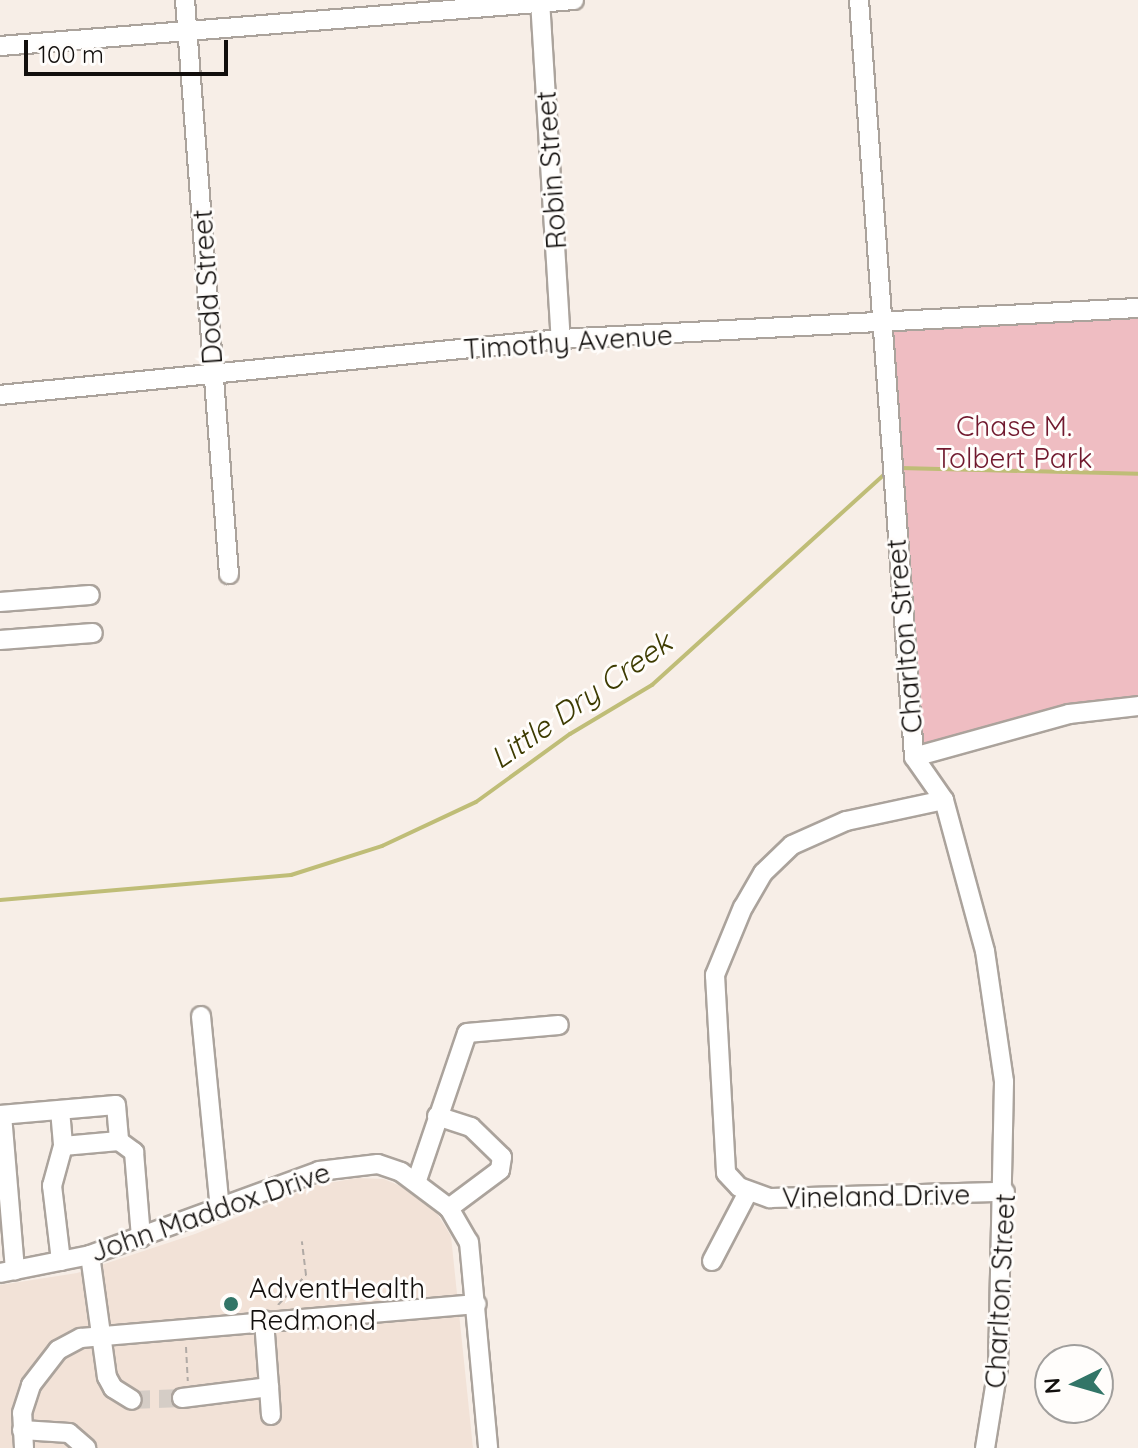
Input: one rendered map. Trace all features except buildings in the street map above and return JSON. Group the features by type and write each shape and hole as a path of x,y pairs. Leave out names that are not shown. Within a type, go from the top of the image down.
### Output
{"street":[{"name":"Dodd Street","path":"185,0 229,574"},
{"path":"0,46 574,0"},
{"name":"Charlton Street","path":"859,0 914,757 944,800 985,951 1002,1056 1005,1192 998,1368 983,1446"},
{"name":"Robin Street","path":"540,1 561,339"},
{"name":"Timothy Avenue","path":"0,395 213,378 561,339 881,325 1138,308"},
{"path":"0,602 90,595"},
{"path":"0,640 93,633"},
{"path":"914,757 1069,714 1138,706"},
{"name":"Vineland Drive","path":"944,800 846,821 792,845 763,873 743,907 715,975 726,1173 748,1192 770,1198 1005,1192"},
{"path":"201,1016 220,1209"},
{"path":"417,1180 467,1033 559,1025"},
{"path":"8,1272 1,1115 116,1105 119,1141"},
{"path":"60,1110 63,1146 52,1186 61,1261"},
{"path":"437,1116 471,1127 502,1157 500,1170 449,1208"},
{"path":"63,1146 119,1141 134,1152 141,1238"},
{"name":"John Maddox Drive","path":"8,1272 90,1255 319,1171 378,1164 417,1180 449,1208 469,1242 488,1448"},
{"name":"Vineland Drive","path":"712,1261 748,1192"},
{"path":"90,1255 110,1384 132,1400"},
{"path":"86,1448 69,1433 23,1439 25,1400 47,1362 66,1344 101,1333 477,1304"},
{"path":"264,1320 271,1415"},
{"path":"186,1397 269,1387"}],"path":[{"path":"264,1320 306,1275 302,1241"},
{"path":"184,1326 186,1397"}],"shaded area":[{"name":"AdventHealth Redmond","path":"357,1178 384,1179 414,1192 435,1210 451,1236 473,1448 0,1448 0,1285 77,1273 195,1234 317,1185"}],"green space":[{"name":"Chase M. Tolbert Park","path":"1138,308 1138,706 914,757 881,325"}],"waterway":[{"name":"Little Dry Creek","path":"900,468 1138,474"},
{"name":"Little Dry Creek","path":"0,900 291,875 382,846 476,802 570,734 652,685 888,471"}],"tunnel":[{"path":"132,1400 182,1398"}],"place":[{"name":"AdventHealth Redmond","path":"231,1304"}]}
